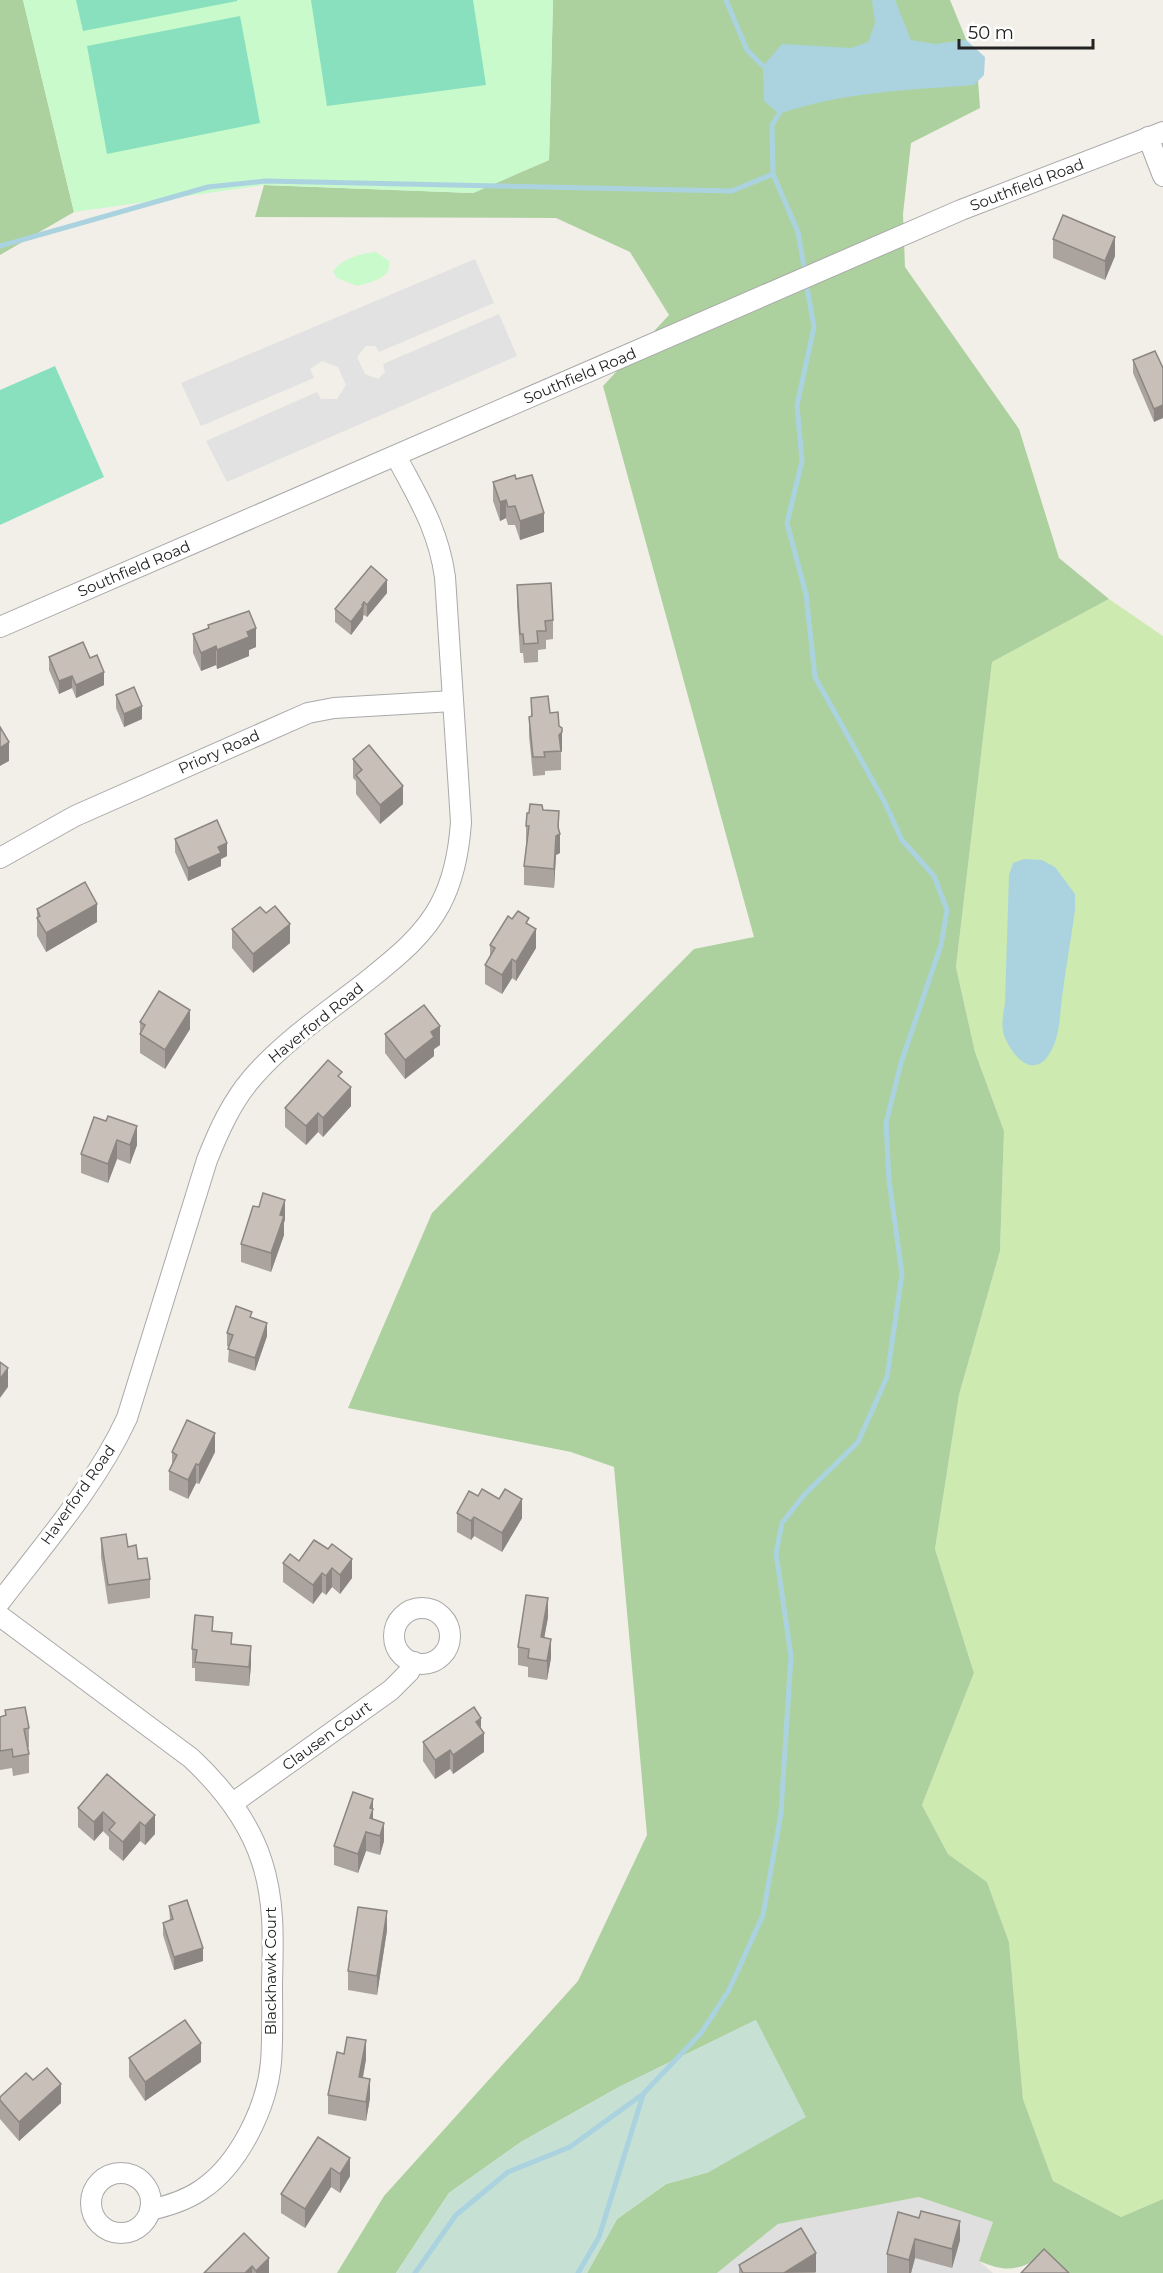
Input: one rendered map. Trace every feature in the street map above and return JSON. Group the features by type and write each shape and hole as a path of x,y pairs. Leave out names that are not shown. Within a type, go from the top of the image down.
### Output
{"street":[{"path":"1156,135 1163,176"},
{"name":"Southfield Road","path":"0,627 961,210 1156,135"},
{"name":"Haverford Road","path":"0,1602 97,1473 115,1445 127,1418 200,1189 207,1160 220,1128 235,1102 253,1077 277,1052 405,951 425,928 440,905 451,879 459,849 461,822 445,577 441,552 433,526 396,456"},
{"name":"Priory Road","path":"0,858 75,816 308,714 334,708 453,701"},
{"name":"Blackhawk Court","path":"0,1616 191,1758 233,1803 262,1861 273,1917 271,2062 266,2091 256,2119 242,2145 224,2169 188,2198 150,2210"},
{"name":"Clausen Court","path":"233,1803 391,1690 409,1672 414,1662"}],"shaded area":[{"path":"475,259 494,303 379,352 375,346 366,346 357,357 365,374 378,379 385,372 383,364 499,314 517,356 227,482 206,441 317,392 321,399 337,399 346,385 338,367 322,361 310,369 314,378 201,426 181,383"},
{"path":"919,2197 993,2222 979,2261 993,2273 717,2273 778,2224"}],"green space":[{"path":"0,0 23,0 74,212 0,255"},
{"path":"23,0 553,0 549,160 473,193 264,185 74,212"},
{"path":"76,0 237,0 237,1 83,31"},
{"path":"311,0 473,0 486,85 327,106"},
{"path":"553,0 950,0 977,66 980,108 911,143 903,214 905,267 1019,429 1059,558 1109,599 992,662 956,967 975,1052 1004,1131 1000,1251 959,1395 935,1549 974,1673 922,1805 948,1854 987,1882 1009,1942 1023,2099 1053,2181 1121,2217 1163,2199 1163,2273 1070,2273 1046,2253 1021,2267 1006,2268 989,2265 979,2261 993,2222 919,2197 778,2224 717,2273 587,2273 617,2219 666,2184 709,2172 756,2020 619,2087 521,2142 449,2193 396,2273 337,2273 384,2196 578,1981 647,1835 614,1467 571,1452 348,1408 432,1213 694,949 754,937 603,386 669,315 630,252 556,218 255,217 264,185 473,193 549,160"},
{"path":"240,16 260,123 107,154 87,46"},
{"path":"376,252 389,261 387,272 379,279 357,286 337,278 333,271 352,257"},
{"path":"55,366 104,477 0,525 0,390"},
{"path":"1109,599 1163,636 1163,2199 1121,2217 1053,2181 1023,2099 1009,1942 987,1882 948,1854 922,1805 974,1673 935,1549 959,1395 1000,1251 1004,1131 975,1052 956,967 992,662"},
{"path":"756,2020 806,2117 709,2172 666,2184 617,2219 587,2273 396,2273 449,2193 521,2142 619,2087"}],"water":[{"path":"872,0 895,0 911,40 935,44 966,40 985,57 984,75 974,85 851,96 779,114 764,101 763,66 782,44 851,48 868,42 875,23"},
{"path":"1024,859 1042,860 1055,867 1075,894 1075,910 1057,1035 1047,1057 1035,1065 1028,1064 1016,1056 1006,1040 1003,1026 1009,875 1013,863"}],"building":[{"path":"1063,215 1115,237 1105,261 1053,239"},
{"path":"1155,351 1163,368 1163,405 1154,409 1133,360"},
{"path":"515,475 516,479 532,475 544,513 520,521 515,506 508,507 506,500 500,502 493,482"},
{"path":"371,566 387,580 367,605 364,602 351,622 335,609"},
{"path":"551,583 553,620 545,621 546,631 537,631 538,643 524,644 523,634 520,634 517,585"},
{"path":"249,611 256,628 247,632 249,637 217,650 216,646 201,653 193,634 209,628 208,625"},
{"path":"83,642 90,658 97,655 104,672 76,685 72,676 59,681 49,657"},
{"path":"134,687 142,706 124,714 116,695"},
{"path":"548,696 550,713 558,712 559,726 562,728 559,735 561,751 544,752 545,757 533,757 529,717 532,716 531,698"},
{"path":"0,727 9,742 0,748"},
{"path":"369,745 403,786 380,805 356,775 362,770 353,759"},
{"path":"530,804 542,805 543,810 559,811 560,834 556,836 554,869 524,866 529,826 526,826 527,813 529,813"},
{"path":"217,820 227,843 218,847 221,853 188,868 175,839"},
{"path":"85,882 97,904 46,933 37,918 40,916 37,909"},
{"path":"275,906 290,924 253,954 232,929 260,907 266,913"},
{"path":"518,911 529,918 526,923 536,929 516,962 512,959 502,975 485,965 495,948 490,945 508,916 512,919"},
{"path":"159,991 190,1010 165,1050 140,1034 145,1025 140,1022"},
{"path":"424,1005 440,1026 431,1032 434,1037 405,1060 385,1034"},
{"path":"328,1060 342,1072 338,1076 351,1087 323,1118 318,1113 306,1126 285,1108"},
{"path":"108,1116 137,1126 130,1145 117,1140 108,1164 81,1154 94,1117 106,1121"},
{"path":"263,1193 285,1200 280,1215 284,1216 271,1253 241,1244 253,1206 259,1207"},
{"path":"236,1306 252,1312 250,1317 267,1323 255,1358 228,1349 233,1335 227,1333"},
{"path":"0,1362 8,1368 0,1379"},
{"path":"187,1420 215,1433 199,1465 196,1464 188,1480 169,1471 177,1455 172,1452"},
{"path":"482,1489 499,1499 505,1489 522,1499 502,1533 474,1517 471,1521 457,1513 469,1491 478,1496"},
{"path":"126,1534 128,1547 136,1545 138,1559 147,1558 150,1579 108,1585 101,1538"},
{"path":"314,1540 328,1549 332,1544 352,1559 340,1575 332,1568 326,1576 322,1573 313,1585 283,1563 290,1554 299,1561"},
{"path":"526,1595 548,1598 541,1637 551,1639 547,1661 528,1658 529,1649 518,1647"},
{"path":"195,1615 213,1617 212,1631 232,1633 231,1644 251,1646 249,1667 195,1662 197,1650 192,1649"},
{"path":"25,1707 29,1728 24,1729 29,1754 13,1757 12,1749 0,1751 0,1717 6,1715 5,1710"},
{"path":"474,1707 481,1718 476,1722 484,1733 453,1755 450,1750 435,1760 423,1742"},
{"path":"107,1774 155,1815 145,1826 140,1822 123,1842 109,1830 115,1823 103,1812 94,1822 78,1808"},
{"path":"353,1792 373,1799 370,1818 384,1823 380,1836 366,1832 358,1854 334,1846"},
{"path":"187,1900 203,1948 174,1957 163,1923 173,1919 169,1906"},
{"path":"358,1907 387,1911 377,1976 348,1971"},
{"path":"185,2020 201,2043 145,2082 129,2058"},
{"path":"347,2037 366,2040 359,2077 370,2079 366,2102 328,2095 337,2052 344,2054"},
{"path":"47,2068 61,2084 19,2122 0,2100 0,2097 26,2073 33,2080"},
{"path":"318,2137 350,2158 340,2174 331,2168 305,2209 281,2194"},
{"path":"921,2211 960,2221 952,2249 915,2239 909,2260 887,2254 898,2212 919,2218"},
{"path":"801,2228 816,2253 784,2273 743,2273 739,2265"},
{"path":"244,2233 269,2258 256,2271 252,2266 245,2273 204,2273"},
{"path":"1044,2249 1069,2273 1021,2273"}],"waterway":[{"path":"726,0 747,50 763,66"},
{"path":"779,114 772,125 773,174 798,232 805,273"},
{"path":"0,246 208,187 265,181 732,191 773,174"},
{"path":"415,2273 456,2215 508,2172 570,2147 643,2094 701,2033 729,1990 763,1915 781,1813 791,1656 776,1553 782,1523 804,1495 858,1442 887,1377 902,1274 889,1180 886,1123 901,1063 941,945 947,910 934,876 902,840 884,801 815,677 806,594 787,523 802,461 797,405 814,327 806,282"},
{"path":"578,2273 599,2237 643,2095"}]}
